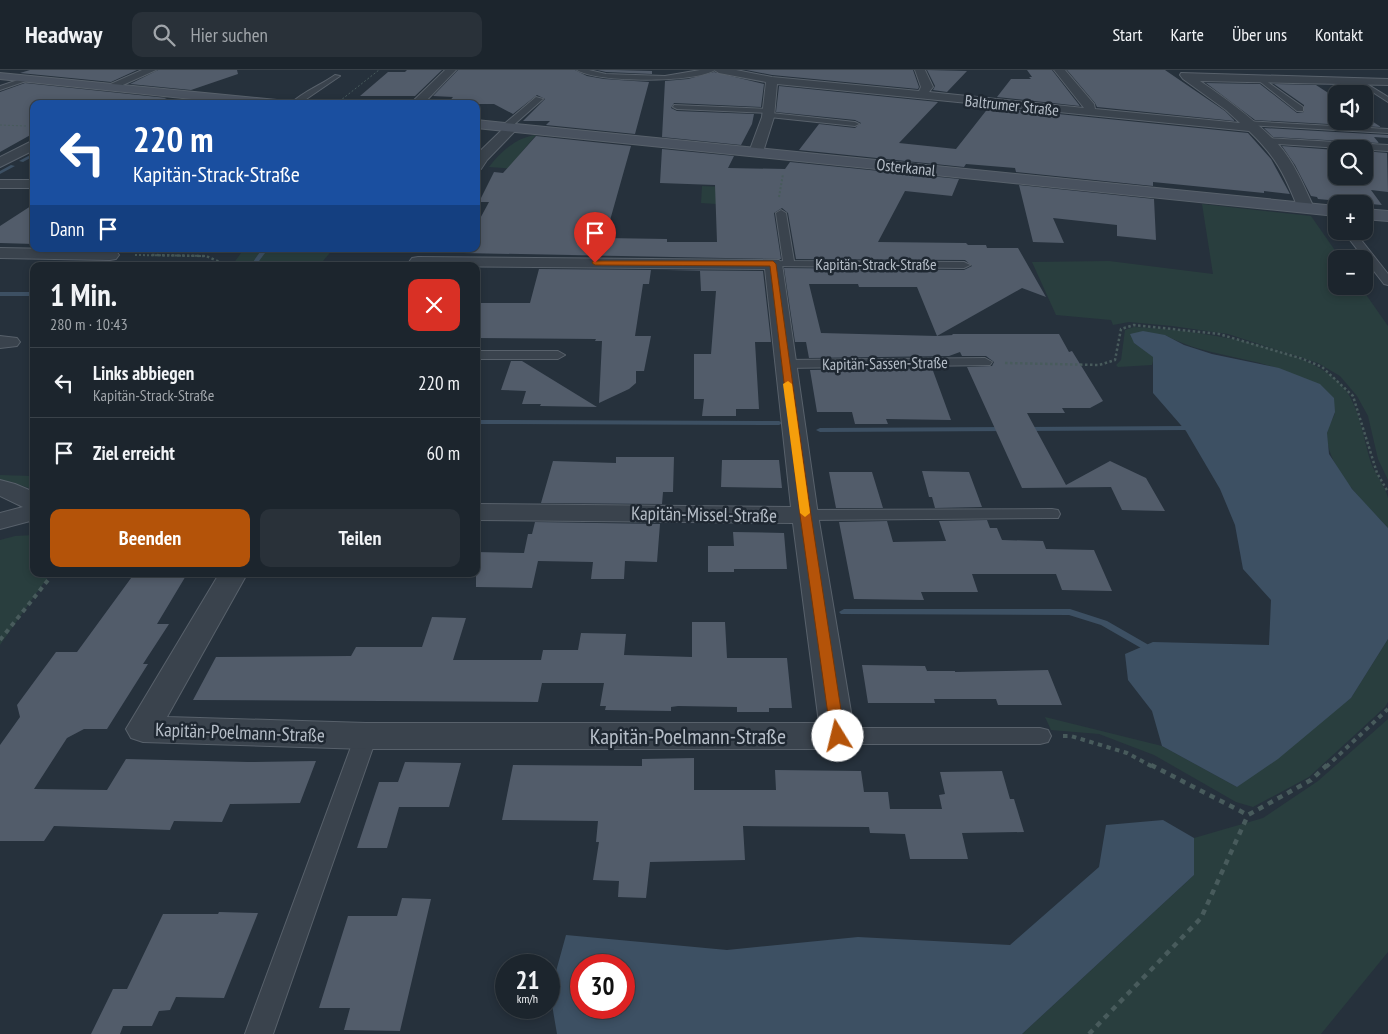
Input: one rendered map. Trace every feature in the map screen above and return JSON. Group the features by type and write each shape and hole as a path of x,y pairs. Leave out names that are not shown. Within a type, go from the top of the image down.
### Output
{"main road":[{"path":"0,76 238,100"},
{"name":"Osterkanal","path":"480,124 1306,208 1328,212"},
{"path":"1373,215 1388,216"}],"street":[{"path":"110,87 151,70"},
{"path":"420,100 450,70"},
{"name":"Baltrumer Straße","path":"719,70 772,80 1087,112 1249,126"},
{"path":"920,70 927,87 922,95"},
{"path":"1059,70 1090,107 1087,112"},
{"path":"1182,73 1260,79 1388,82"},
{"path":"1182,73 1230,107 1274,148 1293,177 1306,208"},
{"path":"756,152 769,113 772,80"},
{"path":"114,99 135,90"},
{"path":"480,161 509,127"},
{"path":"0,163 30,146"},
{"path":"0,184 30,184"},
{"path":"0,253 110,254"},
{"name":"Kapitän-Strack-Straße","path":"420,259 781,264"},
{"path":"781,264 785,364 838,736"},
{"path":"0,488 30,500"},
{"name":"Kapitän-Missel-Straße","path":"480,512 805,515"},
{"path":"0,521 30,513"},
{"name":"Kapitän-Poelmann-Straße","path":"231,577 143,728 366,736 838,736"}],"lane":[{"path":"580,70 606,76 665,78 712,70"},
{"path":"300,100 337,76"},
{"path":"0,88 28,79"},
{"path":"1260,79 1300,109"},
{"path":"1359,82 1388,100"},
{"path":"509,127 539,99"},
{"path":"677,107 769,113 854,124"},
{"path":"1249,126 1388,131"},
{"path":"1265,141 1388,148"},
{"name":"Kapitän-Strack-Straße","path":"781,213 781,264 964,265"},
{"path":"1355,240 1388,282"},
{"path":"480,355 558,355"},
{"name":"Kapitän-Sassen-Straße","path":"785,364 985,362"},
{"name":"Kapitän-Missel-Straße","path":"805,515 1052,514"},
{"path":"258,1034 366,736"},
{"name":"Kapitän-Poelmann-Straße","path":"838,736 1040,736"}],"path":[{"path":"341,100 379,70"},
{"path":"0,125 30,126"},
{"path":"781,213 778,201 781,179 790,156"},
{"path":"110,254 206,256 220,262"},
{"path":"985,362 1099,365 1115,360 1121,329 1134,326 1219,334 1303,359 1322,367 1353,396 1377,473 1388,492"},
{"path":"0,640 51,577"},
{"path":"1088,1034 1201,918 1248,815 1311,780 1388,709"},
{"path":"1040,736 1071,736 1127,752 1248,815"}],"green space":[{"path":"536,135 520,154 515,169 489,167 510,146 529,136"},
{"path":"702,186 773,189 760,207 701,203"},
{"path":"1202,204 1311,216 1335,250 1328,250 1328,295 1366,295 1388,326 1388,480 1378,459 1368,416 1357,396 1340,376 1318,363 1228,334 1129,322 1113,325 1111,320 1056,315 1032,262 1109,261 1213,274"},
{"path":"242,252 331,252 322,262 234,262"},
{"path":"1134,327 1186,331 1251,343 1283,352 1311,364 1334,378 1353,402 1370,460 1387,494 1388,528 1349,485 1333,460 1328,447 1327,434 1335,413 1297,381 1277,368 1193,347 1165,335 1134,343 1154,357 1152,365 1118,367 1116,365 1121,360 1125,330"},
{"path":"0,475 30,476 30,489 12,482 0,481"},
{"path":"30,535 30,577 48,577 0,645 0,540 15,536"},
{"path":"1388,639 1388,702 1385,707 1309,777 1253,807 1236,802 1154,755 1099,734 1051,730 1045,717 1162,746 1237,787 1351,698"},
{"path":"1388,719 1388,952 1321,1034 1022,1034 1194,875 1194,838 1263,818 1318,781"}],"water":[{"path":"1143,331 1165,335 1184,345 1212,354 1279,368 1320,384 1334,398 1335,412 1327,433 1329,454 1352,489 1388,528 1388,639 1351,698 1278,759 1237,787 1162,746 1152,711 1128,680 1125,654 1153,642 1269,645 1271,600 1243,569 1235,525 1220,489 1186,431 1153,393 1153,357 1134,343 1130,334"},
{"path":"1163,820 1194,838 1194,875 1022,1034 557,1034 554,1019 560,1019 560,957 566,935 727,950 858,937 1010,945 1099,867 1106,825"}],"building":[{"path":"30,70 137,70 111,82 20,73"},
{"path":"158,70 237,70 238,74 191,90 130,84"},
{"path":"407,70 442,70 415,96 360,96 388,72 405,72"},
{"path":"458,70 575,70 587,76 604,79 649,82 635,134 546,125 550,121 523,121 545,99 537,95 513,114 494,104 480,104 480,100 450,100 453,97 433,96"},
{"path":"597,70 652,71 652,74 606,72"},
{"path":"746,70 913,70 919,87 918,89 772,75"},
{"path":"927,70 967,71 947,92 933,90 935,86"},
{"path":"1027,70 1052,70 1080,106 997,97 1011,79 1031,79 1029,77 1032,77"},
{"path":"1067,70 1165,70 1225,111 1235,121 1097,107"},
{"path":"714,72 764,84 761,107 674,103 671,108 677,111 754,114 752,124 741,145 662,137 665,81 688,79"},
{"path":"25,83 167,98 162,100 30,100 30,135 0,152 0,92"},
{"path":"1206,83 1260,84 1297,113 1304,112 1304,105 1274,84 1316,85 1328,93 1328,124 1255,120"},
{"path":"779,86 938,102 899,143 956,149 989,107 1248,133 1271,159 1290,194 1153,182 1153,186 1016,172 1015,168 966,164 964,167 799,150 819,124 855,128 861,123 855,120 776,112"},
{"path":"1373,122 1381,127 1373,127"},
{"path":"1264,128 1388,135 1388,138 1374,137 1379,143 1373,143 1373,140 1273,137"},
{"path":"536,136 631,146 605,238 667,239 667,242 717,242 715,185 660,183 662,149 734,156 728,168 785,169 790,162 959,179 952,196 905,191 878,242 966,243 968,245 986,245 987,248 1018,248 1046,297 1022,288 937,336 952,334 1059,334 1069,352 1072,351 1103,401 1090,408 1062,408 1065,413 1027,413 1066,485 1110,461 1146,478 1165,511 1122,510 1111,487 1022,488 967,367 992,366 994,362 986,356 962,356 960,352 949,356 809,358 806,342 795,342 784,268 964,270 972,266 965,260 796,259 788,213 782,208 774,213 781,259 463,253 480,252 480,219 489,202 480,202 480,200 494,172 503,173","holes":["809,284 858,284 859,287 917,287 937,336 821,333"]},
{"path":"1282,146 1328,149 1328,185 1373,185 1373,152 1387,153 1388,192 1371,190 1382,205 1373,204 1373,195 1328,195 1328,200 1318,199 1311,196 1295,165"},
{"path":"1019,185 1154,199 1156,240 1117,236 1117,225 1053,218 1064,243 1033,242"},
{"path":"30,207 30,244 0,243 0,226"},
{"path":"539,269 651,270 649,284 643,284 635,336 651,336 644,371 636,371 636,383 629,389 599,403 602,341 595,341 596,339 480,338 480,303 530,303"},
{"path":"666,270 763,271 771,342 755,342 759,409 736,409 736,416 702,416 704,399 694,399 694,354 711,354 716,291 701,291 700,271"},
{"path":"511,361 522,361 597,407 522,404 526,391 501,390"},
{"path":"932,368 951,420 886,419 888,424 855,424 852,412 817,412 810,370"},
{"path":"616,457 674,457 673,492 663,492 662,504 541,503 553,461 616,463"},
{"path":"722,460 779,460 782,488 721,487"},
{"path":"922,471 969,472 982,507 935,508 932,497 929,497"},
{"path":"829,472 872,472 883,508 836,508"},
{"path":"987,520 990,528 997,528 1002,540 1043,541 1046,549 1094,550 1112,591 1062,590 1056,574 972,574 978,592 921,592 924,600 854,599 839,522 887,521 893,542 946,541 939,521"},
{"path":"535,522 660,524 657,562 625,561 624,579 591,579 593,562 538,561 532,588 476,587 476,577 480,577 480,552 524,553 528,534 532,534"},
{"path":"733,532 784,533 787,569 734,569 734,572 708,572 708,546 734,546"},
{"path":"132,577 185,577 157,624 169,624 143,664 148,664 107,729 84,729 67,738 34,789 107,790 126,759 248,762 316,761 300,803 230,804 222,822 174,821 170,830 54,826 44,841 0,841 0,745 20,717 17,705 56,652 77,652"},
{"path":"432,617 466,618 453,660 541,660 543,650 578,650 581,633 626,634 624,655 692,657 692,622 725,622 727,658 787,658 792,708 769,708 769,712 737,712 737,707 678,706 671,707 671,711 605,710 606,706 600,706 604,683 542,683 538,702 193,700 216,657 351,656 356,647 422,647"},
{"path":"862,665 925,666 927,671 955,672 1048,670 1062,705 998,705 996,699 934,699 935,703 868,703"},
{"path":"694,758 694,790 776,790 775,770 861,771 864,792 888,792 890,809 942,809 939,795 945,794 940,772 1002,771 1010,799 1014,799 1024,832 962,833 968,859 910,859 905,834 870,833 869,827 743,826 745,860 650,862 646,898 618,897 619,881 593,880 599,842 596,842 598,821 502,820 513,765 642,766 642,759"},
{"path":"405,762 461,763 449,807 399,807 387,848 357,848 379,782 398,782"},
{"path":"402,898 431,899 400,1031 344,1030 350,1008 319,1008 348,916 397,916"},
{"path":"219,912 258,913 224,998 176,997 170,1010 159,1011 152,1026 123,1026 120,1034 91,1034 113,989 127,989 163,914 218,914"}],"waterway":[{"path":"21,161 30,156"},
{"path":"0,173 13,166"},
{"path":"256,262 263,252"},
{"path":"0,294 30,294"},
{"path":"480,422 779,423"},
{"path":"1025,429 1183,428"},
{"path":"820,430 1007,429"},
{"path":"844,612 1070,612 1104,623 1144,646"}],"slow traffic":[{"path":"788,384 805,513"}],"route":[{"path":"595,263 773,264 805,515 838,736"}]}
